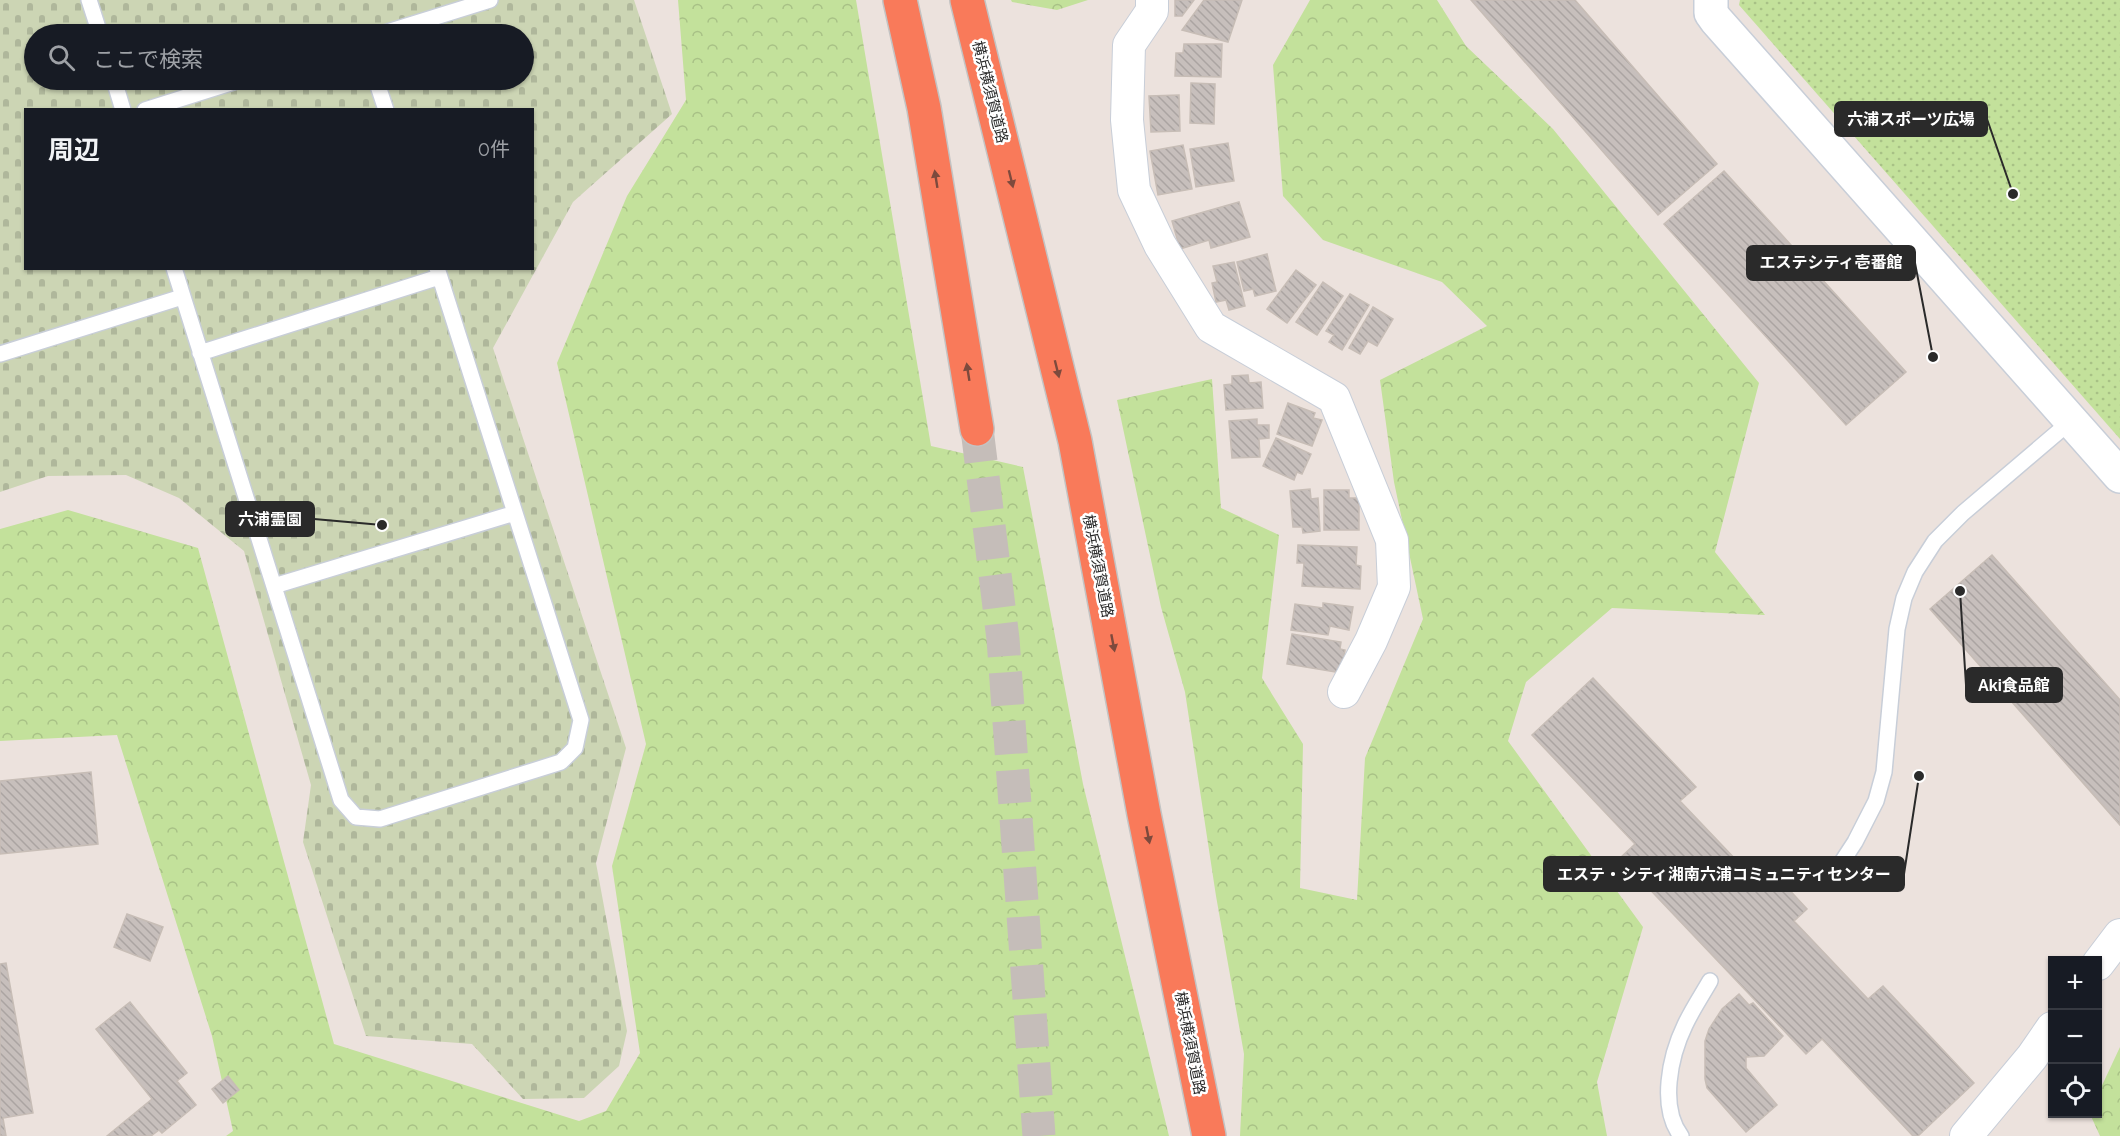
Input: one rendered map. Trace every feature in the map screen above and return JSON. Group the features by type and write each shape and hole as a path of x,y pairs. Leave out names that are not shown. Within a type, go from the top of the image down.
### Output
{"highway":[{"path":"900,0 924,108 977,429"},
{"name":"横浜横須賀道路","path":"967,0 1075,441 1144,813 1209,1136"}],"street":[{"path":"1152,0 1152,11 1129,45 1127,120 1134,190 1160,245 1211,327 1334,398 1392,540 1394,587 1371,640 1344,692"},
{"path":"1711,0 1711,13 1716,20 2120,476"},
{"path":"2102,958 2120,935"},
{"path":"1966,1136 2032,1057 2048,1034"}],"lane":[{"path":"89,0 97,24"},
{"path":"413,24 490,0"},
{"path":"117,90 122,108"},
{"path":"151,108 208,90"},
{"path":"379,90 385,108"},
{"path":"175,270 182,297 340,800 356,817 380,819 561,762 575,748 581,720 438,273 200,353"},
{"path":"0,354 182,297"},
{"path":"1840,865 1876,801 1884,772 1897,629 1904,598 1915,572 1935,541 1963,513 2071,421"},
{"path":"274,586 515,513"},
{"path":"1681,1136 1675,1128 1669,1100 1673,1058 1684,1025 1710,981"}],"green space":[{"path":"0,0 634,0 672,114 573,202 493,348 626,748 596,863 627,1031 619,1066 584,1098 523,1099 472,1044 366,1036 303,842 311,785 244,551 179,498 126,475 48,476 0,492"},
{"path":"678,0 856,0 931,446 1023,467 1083,784 1169,1136 226,1136 233,1131 212,1036 117,735 0,741 0,529 68,510 198,548 334,1044 579,1121 606,1111 640,1053 612,866 646,744 557,363 627,196 686,100"},
{"path":"1011,0 1088,0 1057,10"},
{"path":"1310,0 1437,0 1466,46 1553,129 1759,383 1715,552 1765,615 1612,608 1526,682 1508,741 1643,927 1597,1082 1607,1136 1240,1136 1244,1054 1216,896 1185,692 1161,607 1117,400 1212,379 1221,508 1279,535 1262,678 1303,744 1300,888 1357,900 1365,758 1423,619 1394,482 1380,380 1487,326 1442,282 1323,240 1283,196 1273,65"},
{"path":"1740,0 2120,0 2120,439 1739,5"},
{"path":"2120,1047 2120,1136 2100,1136 2092,1118 2102,1118 2102,1085"}],"building":[{"path":"1175,0 1194,0 1182,16 1175,16"},
{"path":"1204,0 1242,0 1228,42 1182,30"},
{"path":"1471,0 1575,0 1717,164 1658,215"},
{"path":"1184,44 1222,44 1221,77 1175,76 1176,53 1183,53"},
{"path":"1191,83 1215,84 1214,124 1190,123"},
{"path":"1179,95 1180,131 1151,132 1149,96"},
{"path":"1228,143 1234,181 1196,187 1190,149"},
{"path":"1183,145 1192,189 1158,195 1150,151"},
{"path":"1724,171 1906,372 1846,425 1664,224"},
{"path":"1239,202 1250,237 1211,248 1209,240 1180,249 1172,221"},
{"path":"1267,254 1276,291 1255,296 1253,289 1244,291 1237,262"},
{"path":"1234,262 1245,306 1229,310 1226,300 1216,302 1212,283 1217,282 1213,266"},
{"path":"1296,270 1316,285 1287,323 1267,309"},
{"path":"1323,282 1343,296 1317,335 1296,322"},
{"path":"1350,294 1369,305 1342,350 1329,342 1334,335 1326,331"},
{"path":"1373,307 1393,319 1377,346 1368,341 1360,354 1349,348"},
{"path":"1248,375 1249,383 1261,382 1263,408 1226,410 1224,385 1232,384 1232,376"},
{"path":"1288,403 1315,413 1313,418 1322,420 1312,446 1277,434"},
{"path":"1257,419 1257,425 1269,425 1269,438 1259,439 1260,457 1232,458 1229,421"},
{"path":"1276,438 1311,454 1302,474 1297,472 1294,480 1263,466"},
{"path":"1310,489 1311,499 1318,498 1320,531 1303,533 1302,527 1293,527 1290,491"},
{"path":"1324,490 1349,490 1349,498 1359,498 1359,530 1324,530"},
{"path":"1298,545 1357,547 1356,565 1361,566 1360,589 1302,586 1304,563 1297,563"},
{"path":"1992,555 2120,700 2120,825 1930,609"},
{"path":"1323,603 1353,607 1349,630 1330,626 1328,635 1291,630 1295,604 1323,608"},
{"path":"1292,634 1341,642 1340,649 1345,650 1341,673 1287,664"},
{"path":"1593,678 1696,787 1680,801 1759,884 1772,871 1807,909 1794,921 1868,999 1883,986 1974,1083 1918,1136 1913,1136 1822,1039 1806,1054 1620,858 1635,844 1532,735"},
{"path":"91,772 98,844 0,854 0,781"},
{"path":"127,914 163,927 150,961 114,947"},
{"path":"6,963 33,1113 3,1118 6,1136 0,1136 0,964"},
{"path":"1739,994 1749,1005 1753,1003 1783,1036 1764,1056 1746,1057 1746,1068 1777,1105 1746,1132 1707,1088 1705,1079 1705,1041 1709,1029 1722,1009"},
{"path":"130,1002 187,1073 177,1081 196,1105 162,1133 159,1130 151,1136 107,1136 152,1099 96,1029"},
{"path":"228,1076 239,1090 223,1103 212,1089"}],"tunnel":[{"path":"977,429 1003,639 1039,1136"}],"place":[{"name":"六浦スポーツ広場","path":"2013,194"},
{"name":"エステシティ壱番館","path":"1933,357"},
{"name":"六浦霊園","path":"382,525"},
{"name":"Aki食品館","path":"1960,591"},
{"name":"エステ・シティ湘南六浦コミュニティセンター","path":"1919,776"}]}
